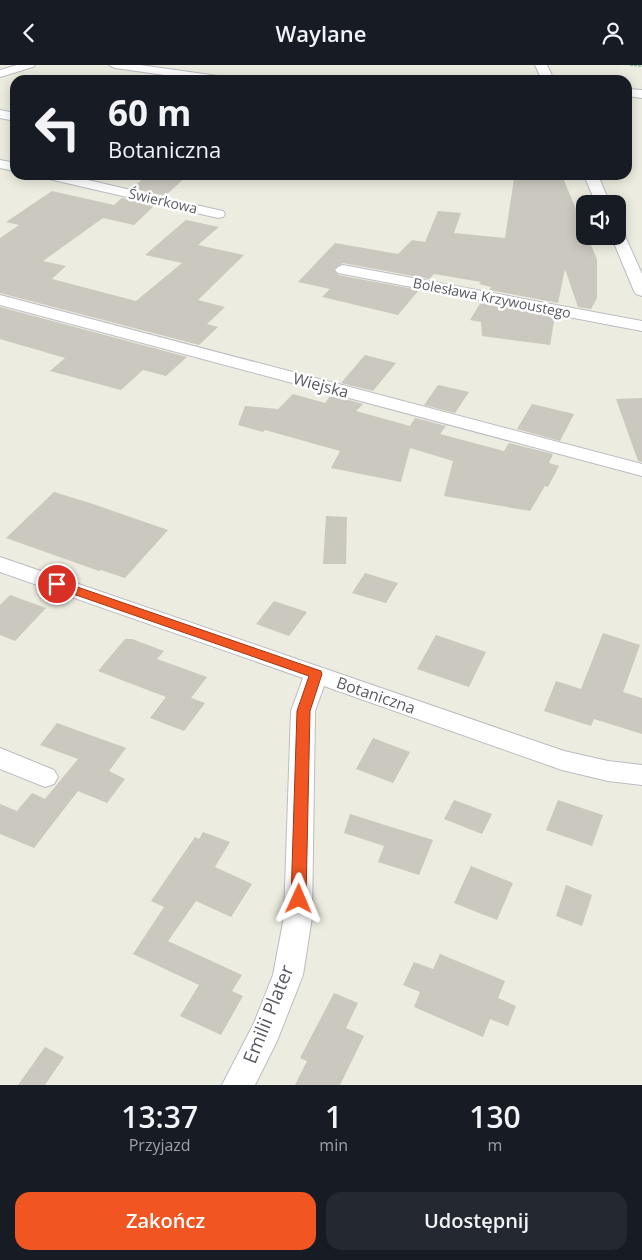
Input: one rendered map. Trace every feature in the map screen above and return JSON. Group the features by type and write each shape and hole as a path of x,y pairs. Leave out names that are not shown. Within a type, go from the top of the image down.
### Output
{"street":[{"path":"0,74 29,65"},
{"path":"115,65 188,75"},
{"name":"Świerkowa","path":"71,180 218,214"},
{"path":"106,188 118,180"},
{"path":"593,180 599,195"},
{"path":"622,245 642,291"},
{"name":"Bolesława Krzywoustego","path":"343,269 642,326"},
{"name":"Wiejska","path":"0,300 642,471"},
{"name":"Botaniczna","path":"0,564 562,760 608,771 642,775"},
{"name":"Emilii Plater","path":"238,1085 266,1031 288,975 298,917 303,711 316,674"},
{"path":"0,758 46,777"}],"path":[{"path":"630,65 642,66"}],"building":[{"path":"141,180 183,180 165,196 132,188"},
{"path":"514,180 564,180 576,209 576,245 591,245 597,259 597,298 591,309 578,307 565,269 558,303 489,290 491,287 479,284 481,282 434,274 429,279 343,263 334,269 338,275 419,290 398,315 322,297 330,289 298,282 335,243 398,254 412,240 425,242 438,211 461,213 454,233 505,238"},
{"path":"52,191 114,205 122,198 155,205 134,225 103,218 43,261 66,266 52,279 136,301 182,263 145,255 186,220 219,227 198,245 244,255 198,300 225,307 207,324 218,327 199,345 0,293 0,238 19,225 6,222"},
{"path":"481,302 555,316 550,345 482,336 481,322 470,320"},
{"path":"0,307 187,357 166,376 143,370 121,390 50,371 65,358 0,339"},
{"path":"365,355 396,363 373,391 341,383"},
{"path":"438,385 469,392 455,413 424,405"},
{"path":"293,394 325,403 331,395 363,404 356,411 410,426 415,418 446,426 440,434 504,451 509,443 553,454 549,463 559,466 548,487 545,486 530,511 444,496 453,461 410,448 401,482 331,468 340,451 265,430 263,432 238,425 245,406 278,409"},
{"path":"642,398 642,462 638,461 616,399"},
{"path":"532,404 574,414 560,441 517,429"},
{"path":"54,492 168,530 125,578 99,571 6,538"},
{"path":"326,516 347,517 346,564 323,564"},
{"path":"365,573 398,583 386,603 352,593"},
{"path":"10,595 46,608 15,641 0,635 0,605"},
{"path":"274,601 307,612 289,636 256,624"},
{"path":"603,633 640,645 623,692 642,698 642,734 594,719 591,726 544,711 556,681 581,689"},
{"path":"436,635 486,652 469,687 417,669"},
{"path":"125,639 132,639 164,651 157,659 207,677 191,698 205,703 184,731 150,718 166,697 98,671"},
{"path":"57,723 126,748 109,771 125,779 107,803 78,791 34,848 0,834 0,804 17,811 32,793 45,799 78,759 40,745"},
{"path":"373,738 410,752 393,783 356,769"},
{"path":"454,800 492,814 482,834 444,819"},
{"path":"558,800 603,815 592,846 546,830"},
{"path":"350,814 433,840 419,875 378,862 384,846 344,833"},
{"path":"203,832 230,842 215,867 252,884 231,917 196,901 168,941 242,975 232,991 243,996 221,1035 180,1016 199,985 133,954 164,907 151,901 195,837 199,839"},
{"path":"471,866 513,883 497,920 454,903"},
{"path":"566,885 592,895 582,926 556,916"},
{"path":"440,954 505,981 498,998 516,1006 508,1026 490,1019 483,1037 414,1007 420,992 403,985 414,962 433,969"},
{"path":"334,993 358,1003 346,1028 364,1036 340,1085 295,1085 307,1061 300,1058"},
{"path":"45,1047 64,1057 45,1085 18,1085"}],"route":[{"path":"57,584 316,674 303,711 299,899"}]}
